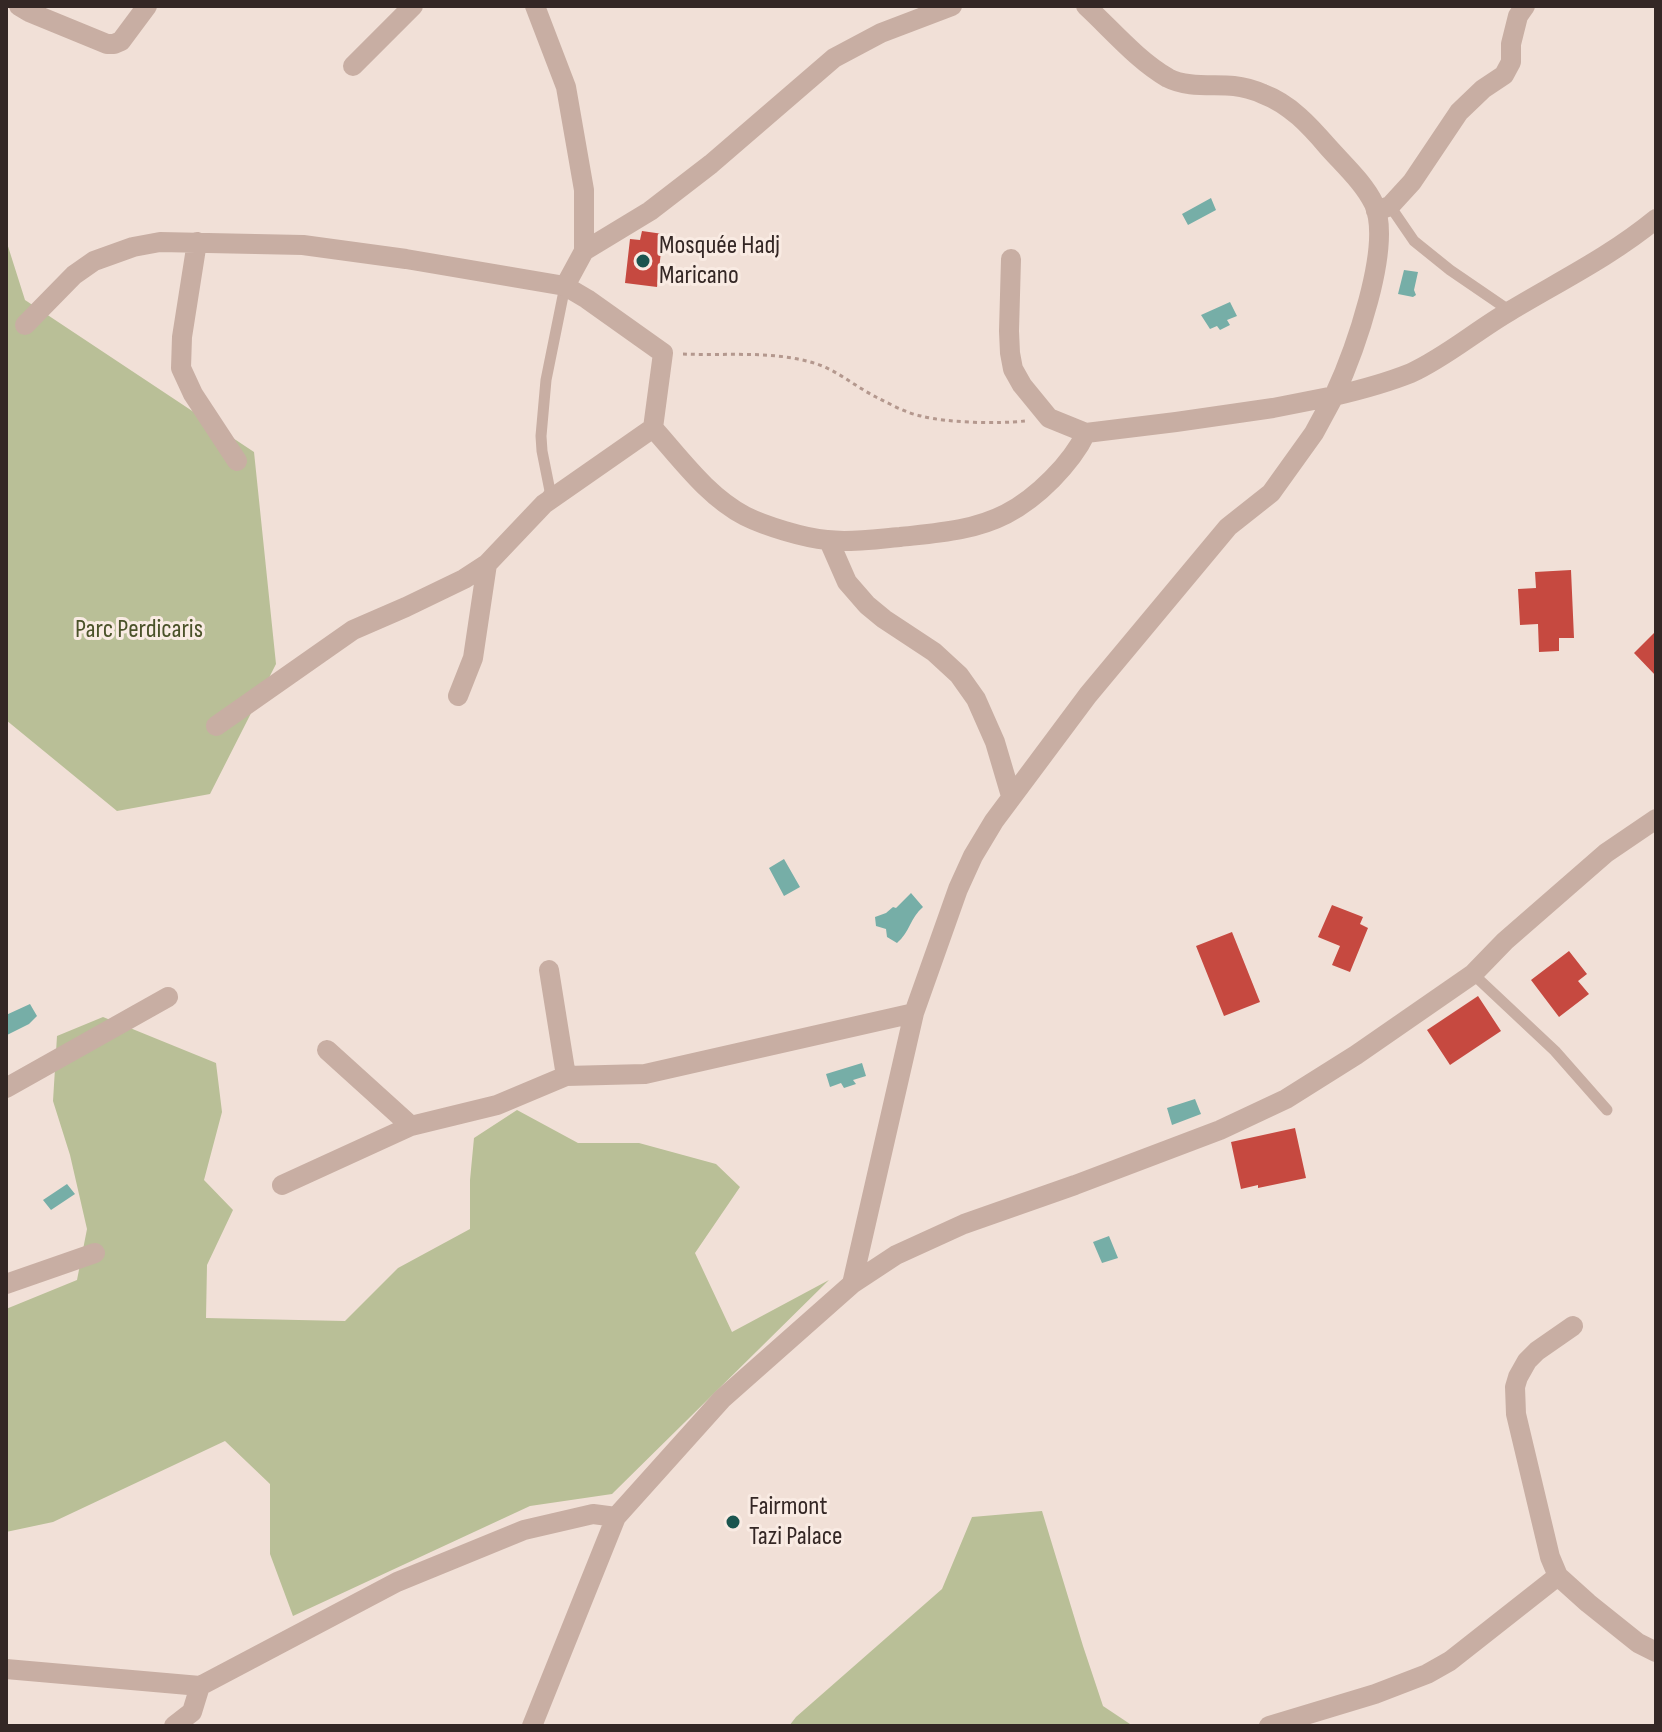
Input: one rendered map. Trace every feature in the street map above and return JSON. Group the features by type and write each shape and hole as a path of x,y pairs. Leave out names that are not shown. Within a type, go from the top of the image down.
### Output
{"street":[{"path":"19,6 107,44 121,41 147,6"},
{"path":"353,66 413,6"},
{"path":"535,6 566,87 584,190 584,251 565,286"},
{"path":"584,251 650,211 711,164 834,58 881,33 952,6"},
{"path":"1086,6 1142,59 1169,78 1237,87 1282,103 1314,130 1383,209"},
{"path":"852,1284 914,1013 958,889 973,856 1011,796 1088,695 1228,527 1271,493 1314,433 1354,350 1371,286 1383,209 1412,182 1459,112 1483,89 1504,75 1511,62 1511,44 1518,16 1525,6"},
{"path":"1011,259 1010,342 1013,369 1049,418 1086,433 1204,418 1334,396 1411,373 1601,259 1656,219"},
{"path":"25,325 74,275 94,261 133,247 160,242 303,245 565,286 663,353 653,428 544,504 487,564 464,579 353,630 216,726"},
{"path":"197,242 182,337 181,368 193,394 237,461"},
{"path":"653,428 712,493 746,517 829,541 965,529 1007,514 1035,494 1072,457 1086,433"},
{"path":"829,541 847,582 867,605 934,652 959,675 976,699 995,742 1011,796"},
{"path":"458,696 473,658 487,564"},
{"path":"532,1726 616,1517 722,1399 852,1284 896,1255 964,1224 1206,1135 1286,1099 1473,974 1505,941 1606,853 1656,819"},
{"path":"549,970 566,1076"},
{"path":"6,1088 168,997"},
{"path":"282,1185 411,1126 497,1105 566,1076 645,1074 914,1013"},
{"path":"327,1050 411,1126"},
{"path":"6,1284 95,1253"},
{"path":"1573,1326 1527,1361 1515,1387 1516,1414 1550,1557 1558,1576 1588,1603 1638,1643 1656,1652"},
{"path":"6,1669 200,1686 397,1582 524,1530 593,1514 616,1517"},
{"path":"1269,1726 1375,1694 1427,1674 1450,1661 1558,1576"},
{"path":"174,1726 192,1712 200,1686"}],"lane":[{"path":"1383,209 1414,241 1450,270 1510,311"},
{"path":"544,504 550,491 541,436 546,380 565,286"},
{"path":"1473,974 1555,1051 1607,1110"}],"path":[{"path":"663,353 782,356 818,364 874,396 921,416 1006,423 1049,418"}],"green space":[{"name":"Parc Perdicaris","path":"6,240 25,300 254,452 276,664 210,794 117,811 6,720"},
{"path":"103,1017 216,1063 222,1112 204,1180 233,1210 207,1265 206,1318 345,1321 398,1268 470,1229 474,1138 517,1110 578,1143 639,1143 716,1164 740,1187 695,1253 732,1332 829,1280 612,1494 530,1506 293,1616 270,1554 270,1484 225,1441 53,1522 6,1532 6,1309 77,1280 87,1229 70,1155 53,1101 57,1036"},
{"path":"1042,1511 1103,1706 1133,1726 789,1726 942,1589 972,1517"}],"water":[{"path":"1211,198 1216,210 1188,225 1182,214"},
{"path":"1404,270 1418,272 1414,290 1416,295 1413,297 1398,294"},
{"path":"1230,302 1237,316 1227,320 1230,325 1220,330 1217,326 1210,329 1201,315"},
{"path":"784,859 800,887 784,896 769,868"},
{"path":"911,893 923,907 897,943 887,937 886,929 876,926 875,917 896,908"},
{"path":"30,1004 37,1016 29,1024 7,1035 6,1015"},
{"path":"862,1063 866,1076 853,1080 856,1084 844,1088 841,1083 830,1087 826,1074"},
{"path":"1195,1099 1201,1114 1172,1125 1167,1108"},
{"path":"67,1184 75,1194 51,1210 43,1200"},
{"path":"1109,1236 1118,1258 1102,1263 1093,1242"}],"building":[{"name":"Mosquée Hadj Maricano","path":"642,231 663,234 657,287 625,283 630,239 640,240"},
{"path":"1571,570 1574,638 1559,638 1559,651 1539,652 1538,624 1520,625 1518,589 1536,588 1535,572"},
{"path":"1656,631 1656,676 1634,653"},
{"path":"1332,905 1363,917 1360,924 1368,928 1350,972 1332,965 1340,946 1318,937"},
{"path":"1232,932 1260,1002 1224,1016 1196,946"},
{"path":"1569,951 1587,974 1578,981 1589,994 1559,1017 1531,980"},
{"path":"1478,996 1501,1031 1450,1065 1427,1030"},
{"path":"1295,1128 1306,1178 1241,1189 1231,1142"}],"place":[{"name":"Mosquée Hadj Maricano","path":"643,261"},
{"name":"Fairmont Tazi Palace","path":"733,1522"}]}
